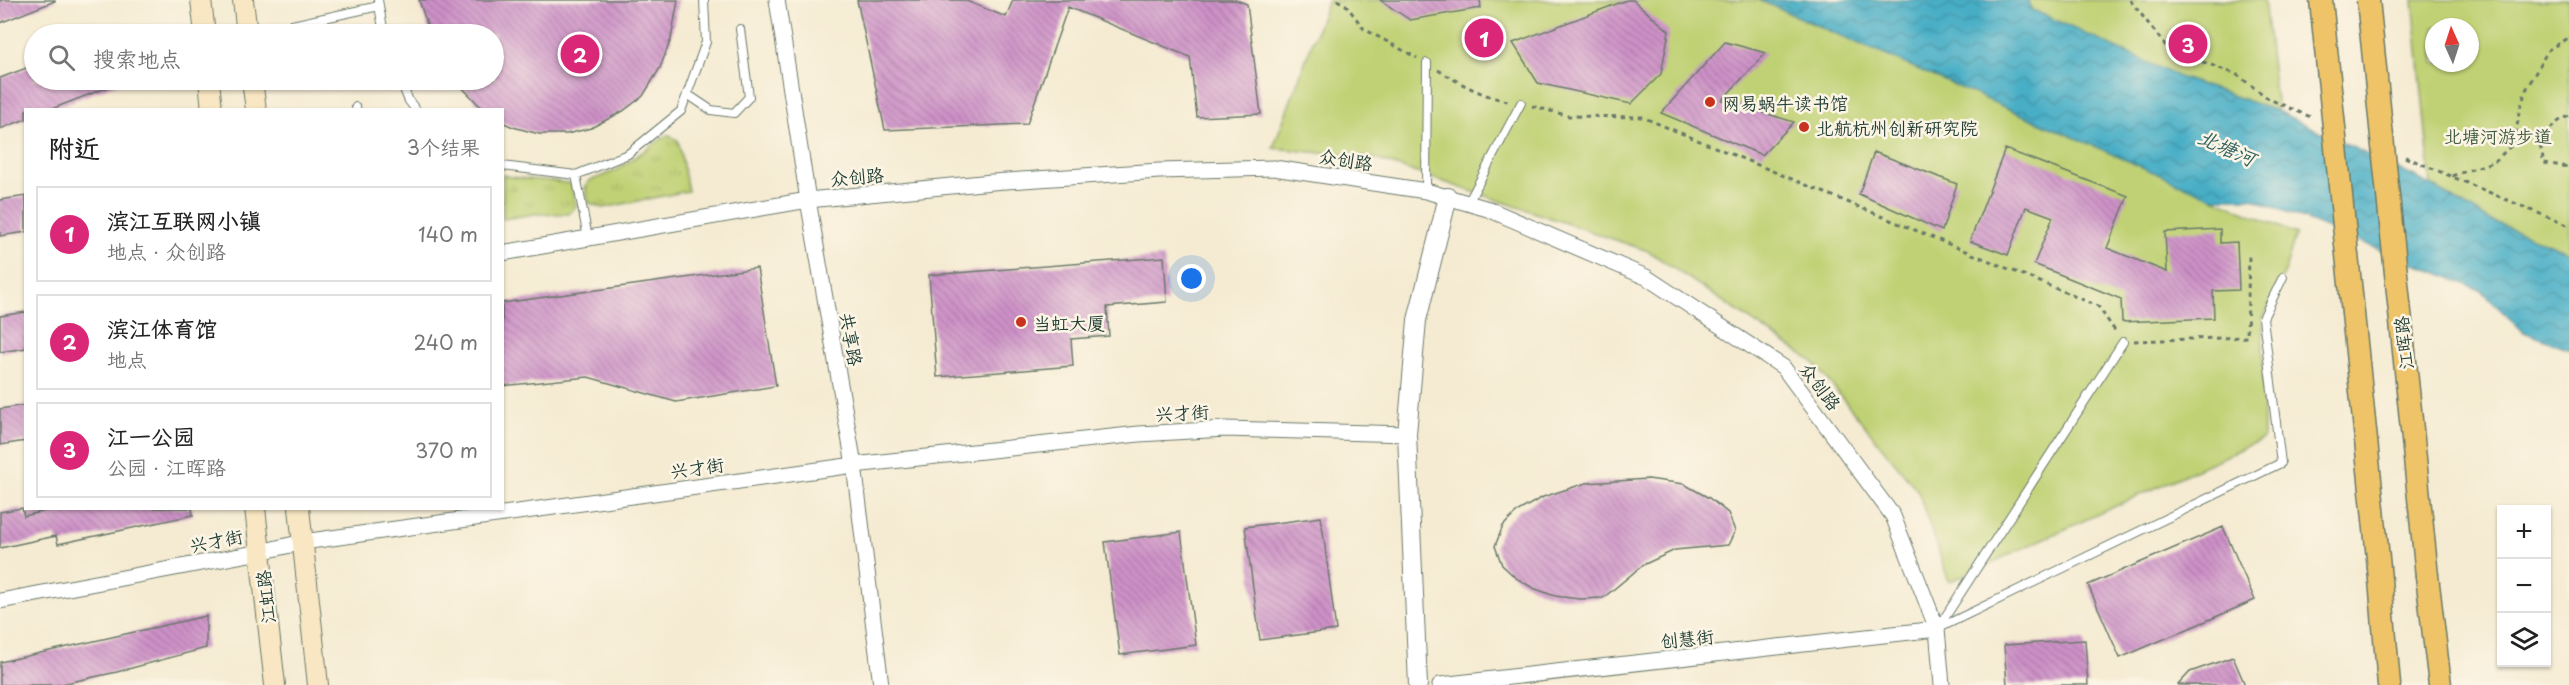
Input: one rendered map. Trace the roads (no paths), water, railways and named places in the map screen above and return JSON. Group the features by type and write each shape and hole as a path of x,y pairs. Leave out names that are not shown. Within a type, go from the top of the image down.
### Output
{"main road":[{"path":"201,0 204,24"},
{"path":"243,0 247,24"},
{"path":"2321,0 2389,685"},
{"name":"江晖路","path":"2368,0 2440,685"},
{"path":"210,90 212,108"},
{"path":"253,90 256,108"},
{"name":"江虹路","path":"255,510 275,685"},
{"path":"299,510 318,685"}],"street":[{"name":"共享路","path":"777,0 808,200 854,465 881,685"},
{"name":"众创路","path":"504,253 808,200 1016,181 1159,171 1274,168 1426,191 1488,209 1646,277 1783,367 1893,516 1937,629 1942,685"},
{"path":"1418,685 1407,434 1417,320 1448,197"},
{"name":"兴才街","path":"0,601 303,542 854,465 1139,434 1225,429 1407,434"},
{"name":"创慧街","path":"1440,685 1937,629"}],"lane":[{"path":"504,166 576,175 628,153 681,111 705,42 704,0"},
{"path":"291,24 379,3 382,24"},
{"path":"687,94 711,110 734,113 749,97 740,29"},
{"path":"1426,63 1426,191"},
{"path":"404,90 414,108"},
{"path":"1468,203 1521,103"},
{"path":"576,175 588,238"},
{"path":"1937,629 2281,463 2263,318 2283,277"},
{"path":"1937,629 2123,342"}],"water":[{"name":"北塘河","path":"1759,0 2027,0 2033,10 2179,77 2277,111 2431,185 2489,220 2569,252 2569,349 2524,332 2480,290 2252,198 2213,198"}],"place":[{"name":"滨江互联网小镇","path":"1484,38"},
{"name":"江一公园","path":"2188,44"},
{"name":"滨江体育馆","path":"580,54"},
{"name":"网易蜗牛读书馆","path":"1710,102"},
{"name":"北航杭州创新研究院","path":"1804,127"},
{"name":"当虹大厦","path":"1021,322"}],"park label":[{"name":"北塘河游步道","path":"2498,135"}]}
